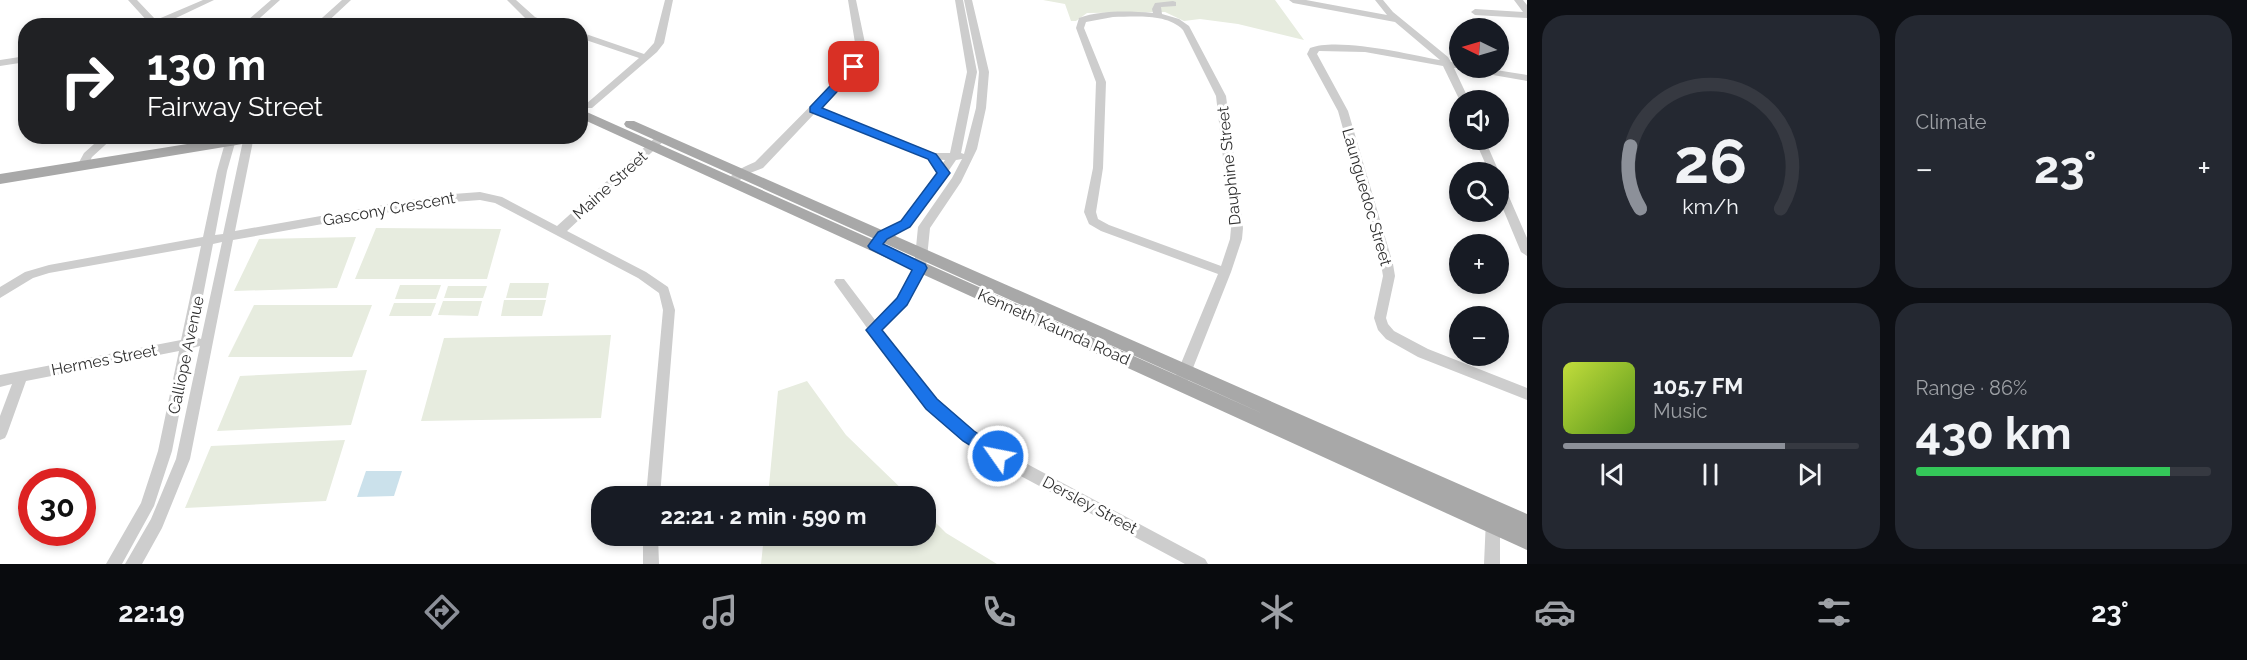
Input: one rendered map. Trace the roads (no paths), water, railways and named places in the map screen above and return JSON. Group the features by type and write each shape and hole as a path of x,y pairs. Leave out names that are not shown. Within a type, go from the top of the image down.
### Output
{"main road":[{"name":"Kenneth Kaunda Road","path":"588,109 736,177 754,177 796,203 1183,377 1527,523"},
{"path":"0,179 165,144"},
{"path":"0,169 197,144"},
{"name":"Kenneth Kaunda Road","path":"1183,377 1527,541"}],"street":[{"path":"132,0 146,18"},
{"path":"168,18 210,0"},
{"path":"255,18 276,0"},
{"path":"317,18 337,0"},
{"path":"326,18 347,0"},
{"path":"511,0 531,18"},
{"path":"588,103 659,43 669,0"},
{"path":"736,177 754,177 854,67 860,43 852,0"},
{"path":"879,241 906,224 956,155 970,87 971,56 959,0"},
{"path":"874,330 902,301 921,261 921,240 924,227 969,158 984,89 984,66 969,0"},
{"path":"1293,0 1397,20"},
{"path":"1379,0 1397,20 1449,64"},
{"path":"1518,0 1527,13"},
{"path":"1158,16 1156,9 1158,5 1172,2"},
{"name":"Dauphine Street","path":"1172,2 1178,8 1179,22 1187,30 1221,96 1237,228 1236,240 1225,272 1183,377"},
{"path":"1474,12 1527,13"},
{"path":"1179,22 1158,16 1091,16 1079,23 1099,75 1101,92 1098,168 1090,216 1093,221 1105,228 1225,272"},
{"path":"588,38 645,57"},
{"name":"Launguedoc Street","path":"1449,64 1354,48 1318,48 1313,50 1312,54 1343,111 1387,264 1389,276 1380,318 1382,326 1404,345 1527,394"},
{"path":"0,63 18,60"},
{"path":"1509,75 1527,78"},
{"path":"970,87 984,89"},
{"path":"814,109 932,157 956,155 969,158"},
{"name":"Maine Street","path":"559,231 657,142"},
{"path":"85,160 102,144"},
{"name":"Calliope Avenue","path":"114,564 137,526 157,479 189,343 222,171 230,144"},
{"name":"Calliope Avenue","path":"134,564 157,523 183,459 248,144"},
{"path":"932,157 944,173 957,179"},
{"name":"Gascony Crescent","path":"0,293 36,272 440,199 468,196 498,200 559,231 664,290 669,310 654,486"},
{"path":"1509,209 1527,252"},
{"name":"Dersley Street","path":"840,282 922,393 969,436 1009,462 1200,564"},
{"name":"Hermes Street","path":"0,381 207,339"},
{"path":"0,434 21,377"},
{"path":"1492,509 1492,564"},
{"path":"651,546 651,564"}],"water":[{"path":"366,471 402,471 394,496 357,497"}]}
